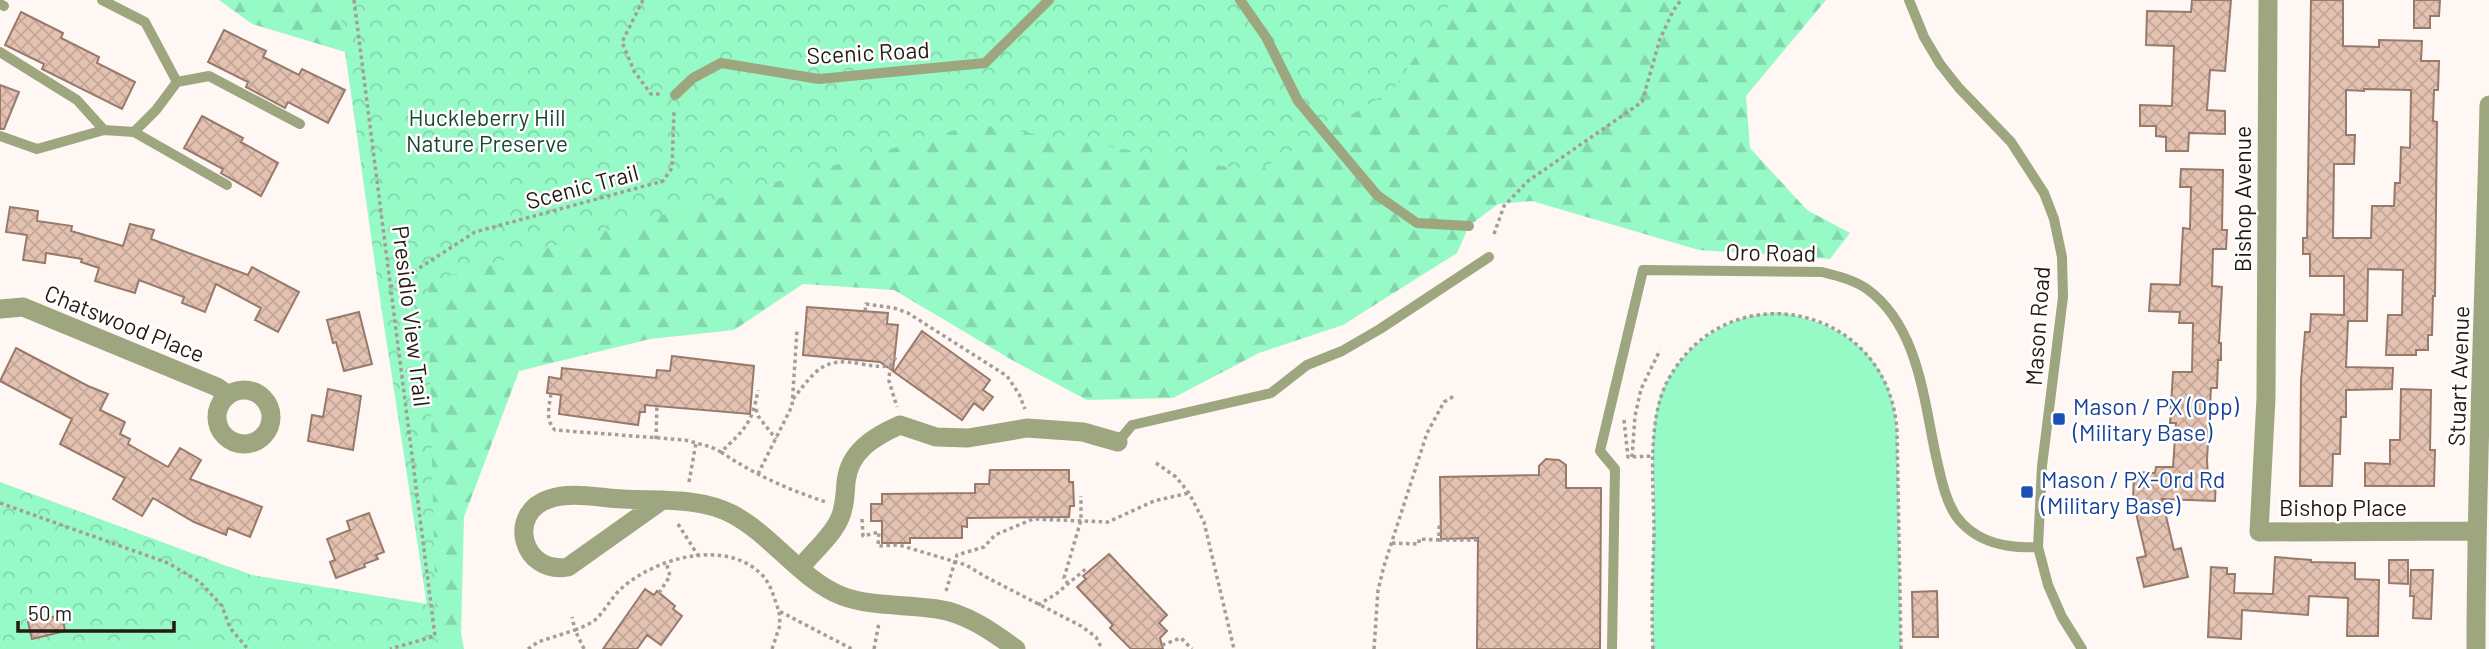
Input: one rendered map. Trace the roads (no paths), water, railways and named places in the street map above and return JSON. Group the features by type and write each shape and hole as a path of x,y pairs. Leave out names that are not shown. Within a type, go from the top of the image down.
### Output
{"street":[{"name":"Bishop Avenue","path":"2266,398 2268,0"},
{"name":"Stuart Avenue","path":"2476,649 2476,531 2487,315 2489,105"},
{"name":"Chatswood Place","path":"0,309 23,307 217,387 228,396"},
{"name":"Bishop Place","path":"2266,398 2259,532 2476,531"},
{"path":"801,567 852,508 846,476 857,454 872,439 900,425 936,438 968,438 1027,428 1083,432 1118,442"},
{"path":"661,501 568,567 555,569 541,565 529,552 523,537 524,522 533,509 547,499 570,495 684,500 732,515 829,590 862,602 956,613 1016,649"}],"lane":[{"path":"102,0 145,22 177,82"},
{"name":"Scenic Road","path":"675,95 693,78 721,63 820,79 985,63 1049,0"},
{"path":"1240,0 1266,37 1298,101 1377,195 1417,223 1469,226"},
{"name":"Mason Road","path":"1909,0 1924,37 1940,64 1959,88 2011,142 2037,182 2054,219 2062,257 2063,297 2042,466 2038,547 2048,585 2062,617 2082,649"},
{"path":"0,52 77,100 104,130"},
{"path":"134,132 156,110 177,82 209,76 300,124"},
{"path":"0,136 37,149 104,130 134,132 227,184"},
{"path":"1118,442 1132,425 1271,393 1307,365 1342,351 1380,330 1489,257"},
{"name":"Oro Road","path":"1612,649 1615,470 1600,451 1643,270 1822,272 1866,288 1884,306 1913,354 1943,484 1956,515 1969,530 1985,540 2020,548 2038,547"}],"place":[{"name":"Mason / PX (Opp) (Military Base)","path":"2059,419"},
{"name":"Mason / PX-Ord Rd (Military Base)","path":"2027,492"}],"park label":[{"name":"Huckleberry Hill Nature Preserve","path":"487,130"}]}
